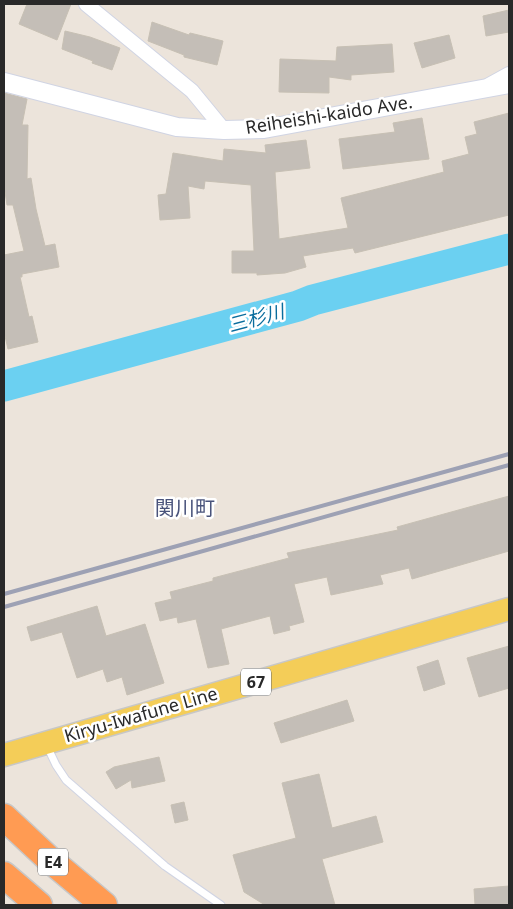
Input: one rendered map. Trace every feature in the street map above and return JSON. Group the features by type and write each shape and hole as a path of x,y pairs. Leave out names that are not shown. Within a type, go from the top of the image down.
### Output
{"highway":[{"name":"E4","path":"4,817 49,859 104,905"},
{"name":"E4","path":"4,875 38,905"}],"main road":[{"name":"Kiryu-Iwafune Line","path":"4,755 509,609"}],"street":[{"path":"86,4 192,90 224,130"},
{"path":"482,89 509,74"},
{"name":"Reiheishi-kaido Ave.","path":"4,82 177,127 224,130 264,129 509,84"}],"lane":[{"path":"45,743 66,780 165,866 221,905"}],"building":[{"path":"27,4 71,4 57,40 19,24"},
{"path":"509,10 509,32 486,36 483,16"},
{"path":"152,22 189,35 190,33 223,41 217,65 184,57 184,55 148,41"},
{"path":"65,31 90,37 120,48 112,70 62,49"},
{"path":"449,35 455,58 422,68 414,43"},
{"path":"392,44 394,72 351,75 351,80 329,77 329,93 279,92 280,59 336,61 337,47"},
{"path":"4,93 27,99 22,125 28,125 27,179 31,178 45,246 55,244 59,267 22,274 22,277 20,277 29,317 32,316 38,342 8,349 4,332 4,255 24,251 13,205 7,205 4,185"},
{"path":"509,113 509,215 355,253 353,248 303,256 306,267 285,273 257,275 257,273 232,273 232,251 254,251 251,185 205,181 204,189 188,186 190,218 160,220 158,195 166,194 173,153 223,161 224,149 266,153 265,145 306,140 310,168 275,172 279,239 348,228 341,198 444,172 442,161 469,154 465,137 477,134 474,122"},
{"path":"422,118 429,159 343,169 339,139 395,132 393,123"},
{"path":"509,496 509,551 412,579 409,568 380,575 383,584 331,595 327,577 294,584 304,622 289,626 290,630 274,634 270,616 221,629 229,664 208,668 196,619 178,623 177,617 160,621 155,603 172,599 170,592 213,581 213,578 289,558 287,553 398,530 397,527"},
{"path":"97,606 106,636 145,624 164,683 127,695 122,677 107,682 103,669 77,678 62,632 31,641 27,627"},
{"path":"509,646 509,688 479,697 467,658"},
{"path":"438,660 445,684 424,691 417,667"},
{"path":"347,700 354,721 281,743 274,723"},
{"path":"159,757 165,781 132,788 131,780 116,789 106,772 114,767"},
{"path":"319,774 332,828 376,816 383,842 322,859 335,905 265,905 244,892 233,855 296,838 282,783"},
{"path":"184,802 188,820 175,823 171,805"},
{"path":"509,886 509,905 475,905 474,889"}],"waterway":[{"name":"三杉川","path":"4,386 298,306 313,300 509,249"}],"railway":[{"path":"4,594 509,454"},
{"path":"4,607 509,465"}],"district":[{"name":"関川町","path":"185,508"}]}
